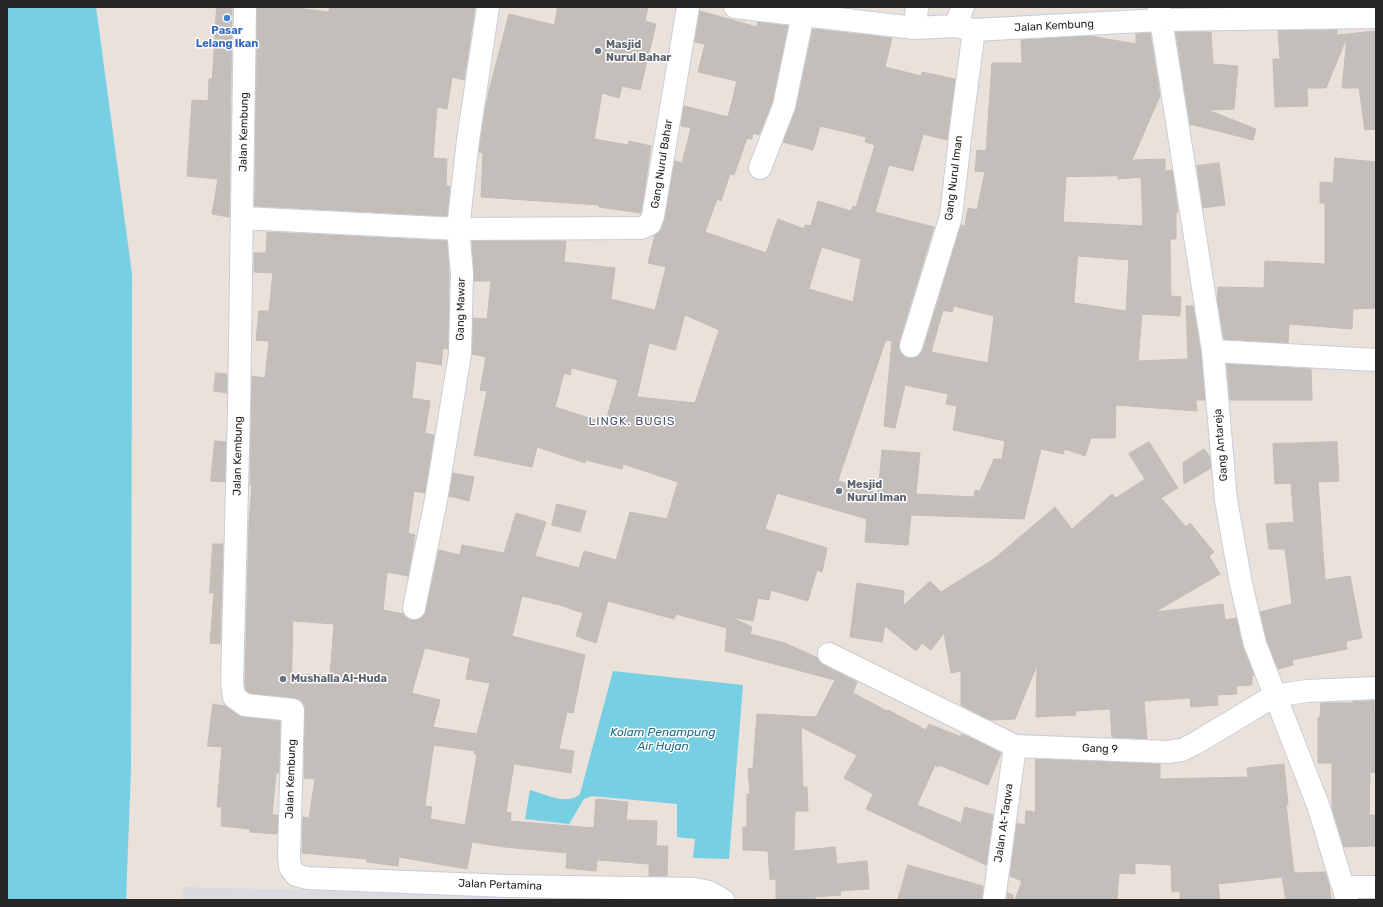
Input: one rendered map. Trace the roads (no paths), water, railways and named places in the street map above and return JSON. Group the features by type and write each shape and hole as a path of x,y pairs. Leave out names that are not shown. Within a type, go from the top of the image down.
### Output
{"street":[{"name":"Jalan Kembung","path":"245,7 238,484 232,683 234,697 245,705 293,710 289,856"},
{"name":"Gang Mawar","path":"414,608 436,500 460,354 462,273 458,229 468,140 488,7"},
{"name":"Gang Nurul Bahar","path":"458,229 641,228 650,224 653,216 688,7"},
{"name":"Jalan Kembung","path":"735,7 803,14 916,17 964,21 1159,14 1376,17"},
{"path":"760,168 784,106 803,14"},
{"name":"Gang Antareja","path":"1159,14 1213,350 1226,500 1241,584 1255,644 1274,696 1318,805 1345,893"},
{"name":"Gang Nurul Iman","path":"911,346 951,216 962,121 964,21"},
{"path":"243,218 458,229"},
{"path":"1213,350 1376,360"},
{"name":"Gang 9","path":"830,654 1015,746 1168,752 1182,750 1274,696 1307,691 1376,688"},
{"name":"Jalan At-Taqwa","path":"994,900 1015,746"},
{"name":"Jalan Pertamina","path":"289,856 290,866 296,875 307,878 507,886 694,889 709,892 723,900"},
{"path":"1345,893 1376,887"}],"water":[{"path":"7,7 96,7 132,274 131,769 126,900 7,900"},
{"name":"Kolam Penampung Air Hujan","path":"613,671 743,685 729,859 693,858 695,839 677,837 677,804 592,796 584,799 569,824 525,819 530,790 562,799 569,799 580,794"}],"place":[{"name":"Pasar Lelang Ikan","path":"227,18"},
{"name":"Masjid Nurul Bahar","path":"598,51"},
{"name":"Mesjid Nurul Iman","path":"839,491"},
{"name":"Mushalla Al-Huda","path":"283,679"}],"district":[{"name":"LINGK. BUGIS","path":"632,422"}]}
